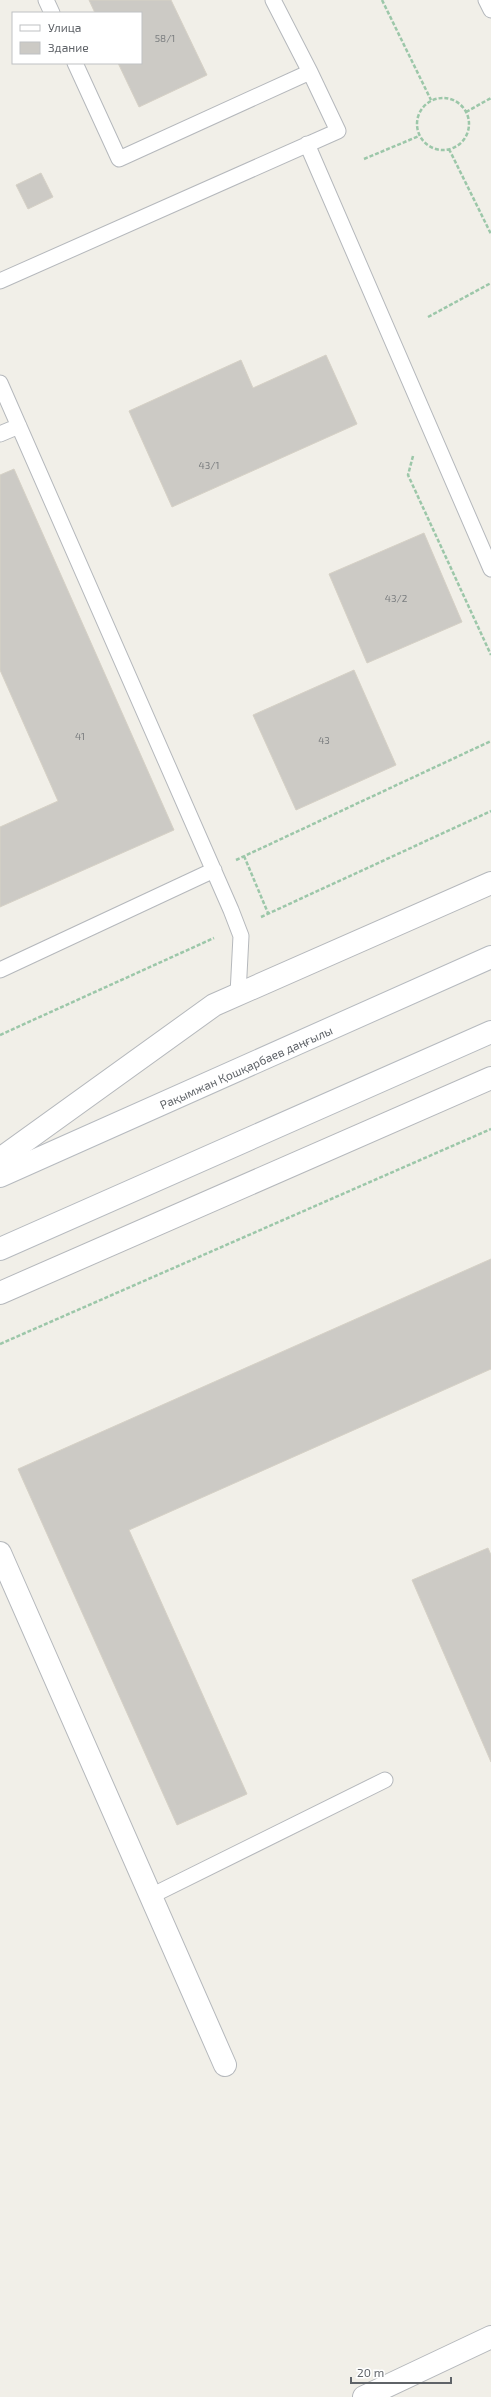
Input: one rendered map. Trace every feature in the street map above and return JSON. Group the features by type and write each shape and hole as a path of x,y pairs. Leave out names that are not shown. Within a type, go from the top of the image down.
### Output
{"street":[{"path":"0,1159 214,1005 491,883"},
{"name":"Рақымжан Қошқарбаев даңғылы","path":"0,1176 491,957"},
{"path":"0,1248 491,1032"},
{"path":"0,1293 491,1078"},
{"path":"0,1553 225,2065"},
{"path":"364,2397 491,2337"}],"lane":[{"path":"46,0 52,12"},
{"path":"0,281 338,131 273,0"},
{"path":"486,0 491,10"},
{"path":"75,64 119,159 310,72"},
{"path":"308,144 491,569"},
{"path":"0,383 214,870 241,936 238,994"},
{"path":"0,434 19,426"},
{"path":"0,970 214,870"},
{"path":"151,1896 385,1780"}],"path":[{"path":"382,0 430,100"},
{"path":"436,98 448,98 458,102 466,112 469,123 467,134 460,144 449,149 438,150 427,145 419,136 416,124 418,113 425,103 430,100 436,98"},
{"path":"466,112 491,98"},
{"path":"364,159 419,136"},
{"path":"449,149 491,234"},
{"path":"428,316 491,283"},
{"path":"411,449 414,456 408,475 491,655"},
{"path":"214,870 491,741"},
{"path":"244,856 268,913"},
{"path":"0,1344 491,1129"}],"building":[{"path":"89,0 171,0 207,75 139,107 118,64 142,64 142,12 95,12"},
{"path":"41,173 53,197 28,209 16,185"},
{"path":"326,355 357,424 172,507 129,411 241,360 253,388"},
{"path":"14,469 174,830 0,907 0,827 58,801 0,670 0,475"},
{"path":"424,533 462,622 367,663 329,574"},
{"path":"354,670 396,765 296,810 253,715"},
{"path":"491,1259 491,1369 129,1530 247,1794 177,1825 18,1469"},
{"path":"488,1548 491,1555 491,1762 412,1580"}]}
